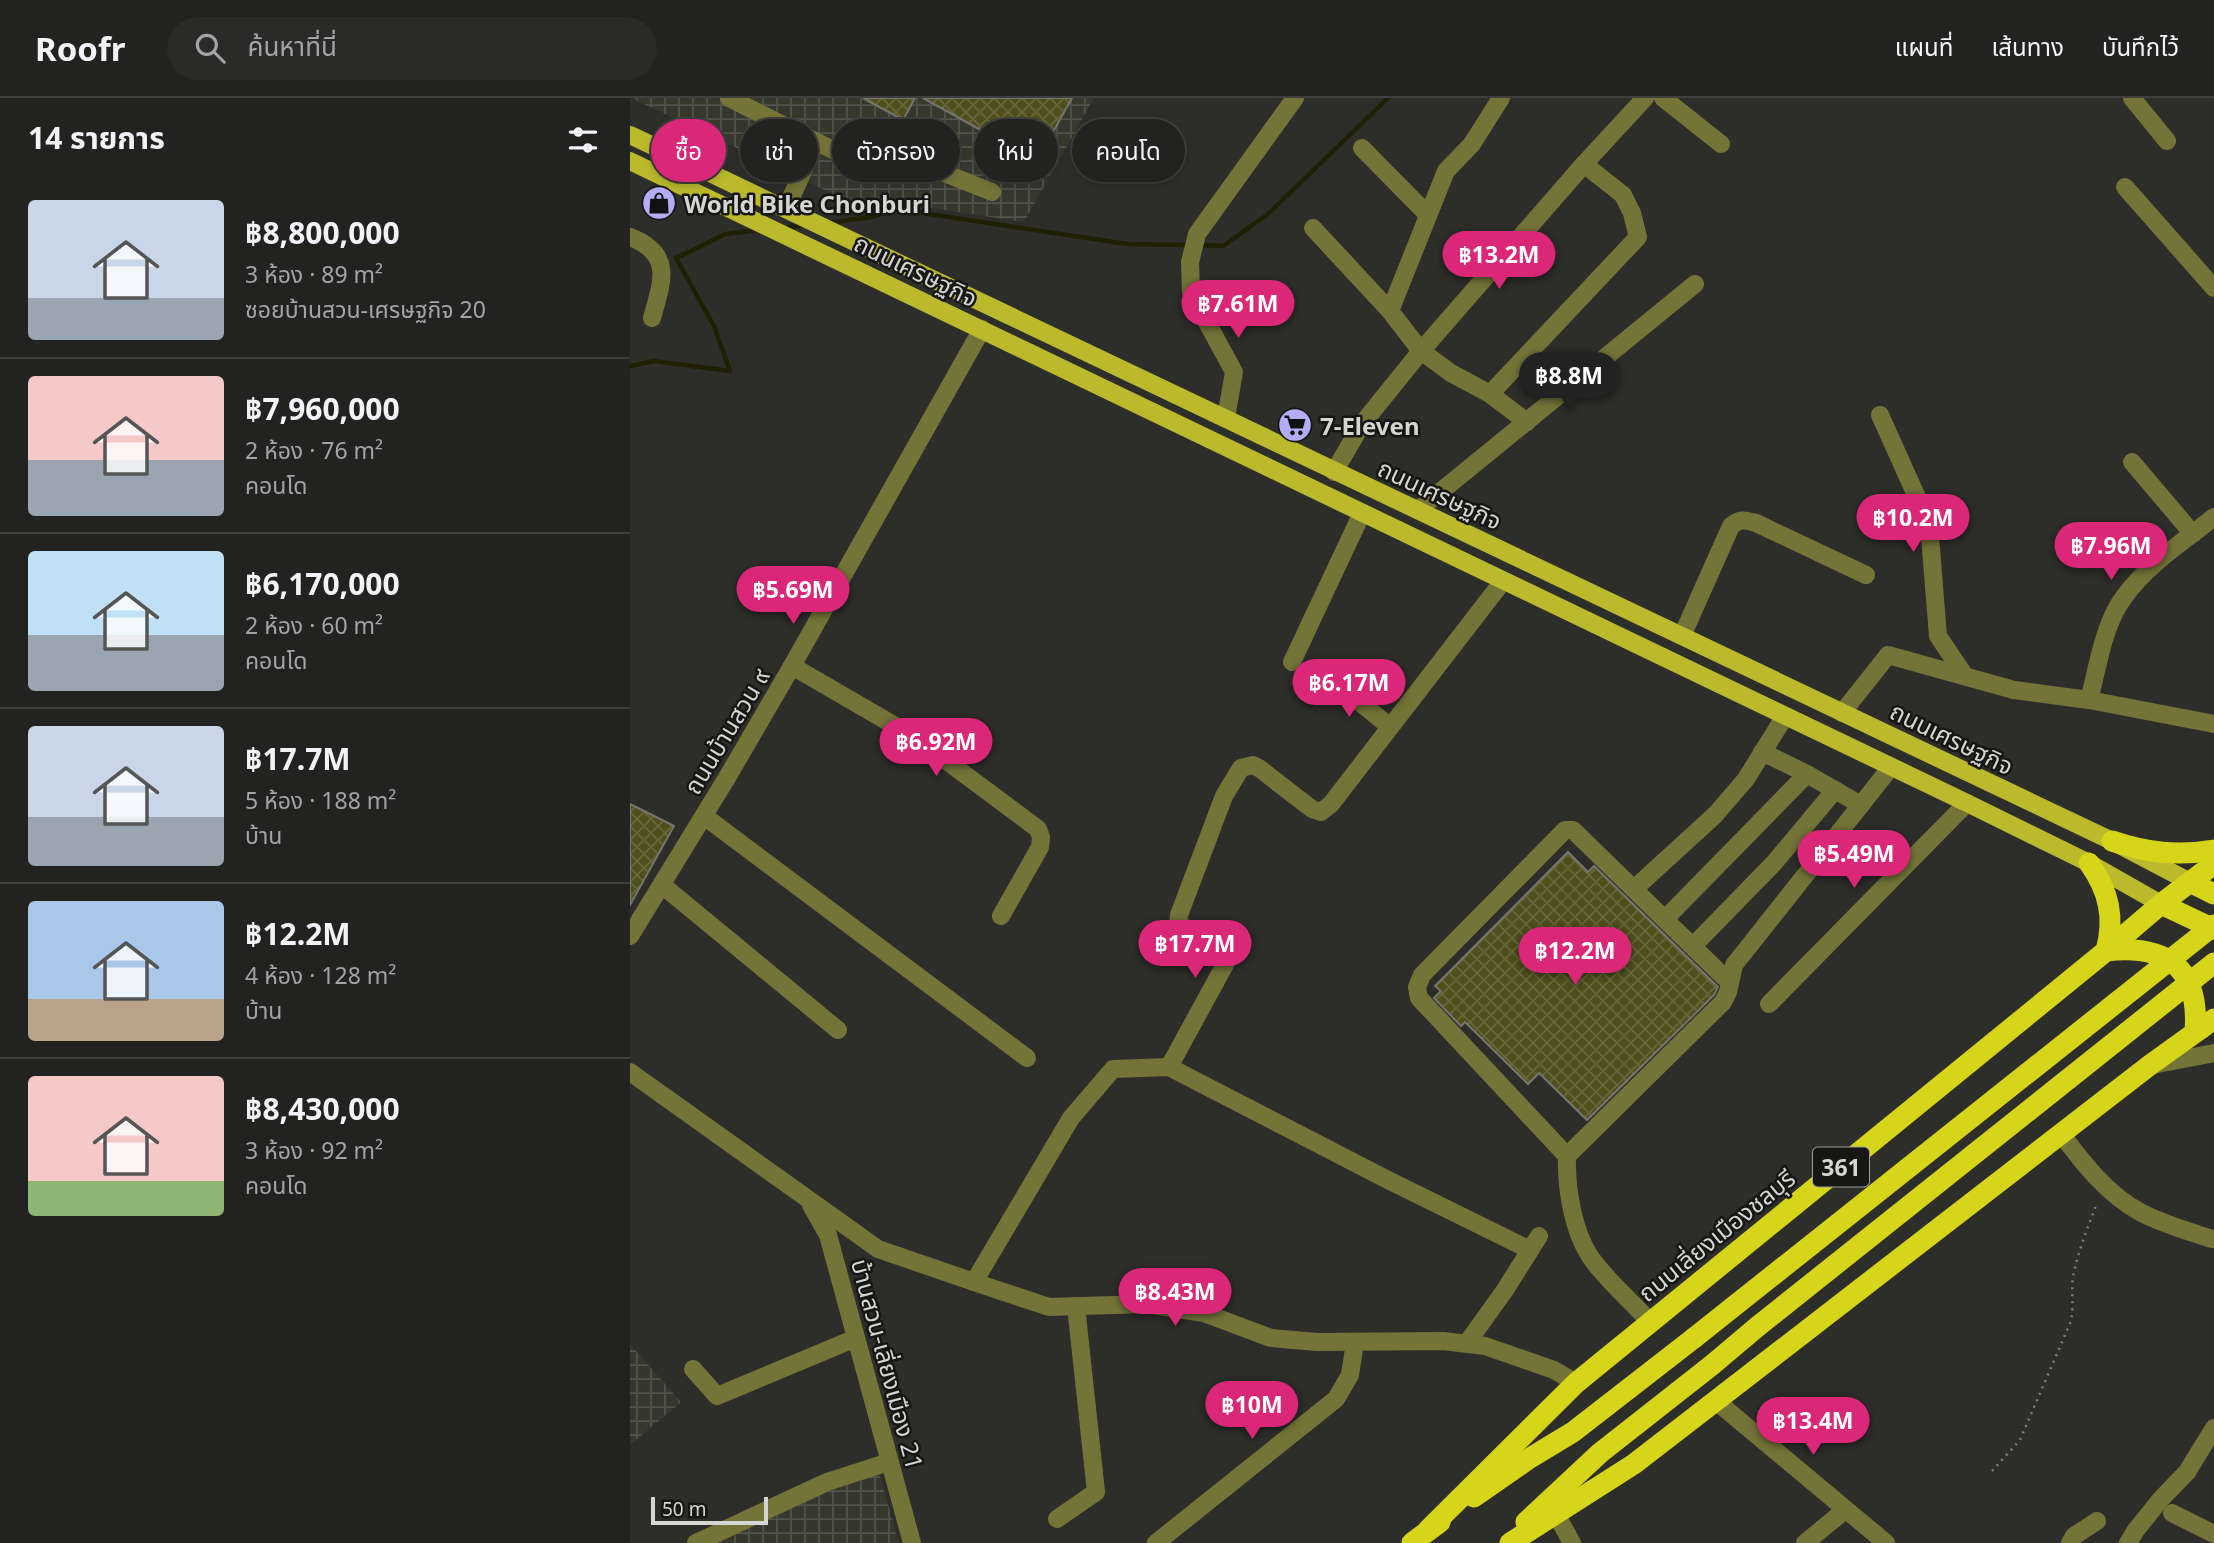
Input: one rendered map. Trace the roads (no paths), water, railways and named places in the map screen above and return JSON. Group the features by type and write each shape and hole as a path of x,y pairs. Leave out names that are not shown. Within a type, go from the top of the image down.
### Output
{"highway":[{"path":"2112,841 2153,853 2214,850"},
{"path":"1510,1543 1634,1464 2150,1065 2208,1025 2196,1012 2193,992 2183,973 2168,959 2148,950 2128,948 2106,951 2111,921 2109,905 2102,883 2089,863"},
{"name":"ถนนเลี่ยงเมืองชลบุรี","path":"1420,1536 1576,1383 2161,904 2214,864"},
{"path":"2190,882 2214,894"},
{"path":"2161,904 2214,927"},
{"name":"ถนนเลี่ยงเมืองชลบุรี","path":"1420,1536 1530,1458 1573,1432 2214,927"},
{"path":"1503,1543 1600,1453 2214,963"}],"main road":[{"name":"ถนนเศรษฐกิจ","path":"630,135 2112,841 2190,882"},
{"name":"ถนนเศรษฐกิจ","path":"630,161 1967,803 2089,863 2161,904"},
{"path":"982,329 992,309"},
{"path":"1671,661 1682,636"}],"street":[{"path":"729,98 771,119"},
{"path":"1226,418 1234,372 1191,293 1190,262 1197,234 1295,98"},
{"path":"1390,311 1446,171 1472,144 1501,98"},
{"path":"1334,472 1362,424 1421,351 1645,98"},
{"path":"1663,98 1721,145"},
{"path":"2132,98 2167,141"},
{"path":"818,143 853,160 919,163 992,192"},
{"path":"1362,148 1428,215"},
{"path":"1490,394 1638,237 1632,213 1623,195 1584,164"},
{"path":"786,209 798,182"},
{"path":"2125,187 2214,288"},
{"path":"1314,228 1390,311 1421,351 1451,373 1490,394 1527,422"},
{"path":"630,237 655,251 661,266 661,285 652,318"},
{"path":"1418,510 1695,284"},
{"name":"ถนนบ้านสวน ๙","path":"631,932 704,816 792,666 982,329"},
{"path":"1880,415 1929,524 1938,636 1965,676"},
{"path":"2132,462 2193,534"},
{"path":"1292,662 1362,513"},
{"path":"2090,700 2109,626 2123,598 2146,572 2214,517"},
{"path":"1682,636 1731,526 1737,520 1756,523 1866,575"},
{"path":"1169,1067 1228,959 1178,923 1224,796 1241,768 1253,765 1259,768 1312,809 1321,812 1331,804 1503,581"},
{"path":"1842,713 1888,654 2014,690 2090,700 2214,724"},
{"path":"792,666 916,738 1038,829 1040,847 1001,916"},
{"path":"1334,681 1389,726"},
{"path":"1634,889 1715,815 1746,779 1785,716"},
{"path":"1762,752 1861,805"},
{"path":"1650,1322 1593,1261 1583,1244 1566,1176 1567,1156 1723,1002 1734,965 1891,767"},
{"path":"1665,919 1807,774"},
{"path":"1693,947 1774,863 1835,790"},
{"path":"1769,1004 1967,803"},
{"path":"704,816 1027,1058"},
{"path":"1567,1156 1419,998 1417,987 1422,975 1565,830 1573,830 1729,982"},
{"path":"662,885 838,1030"},
{"path":"2150,1065 2214,1053"},
{"path":"974,1282 1071,1118 1112,1069 1169,1067 1386,1179 1534,1242 1505,1290 1466,1343"},
{"path":"630,1072 878,1249 1049,1307 1147,1304 1204,1314 1271,1338 1317,1342 1466,1343 1485,1346 1555,1370 1576,1383"},
{"path":"2062,1135 2103,1185 2139,1212 2212,1239"},
{"name":"บ้านสวน-เลี่ยงเมือง 21","path":"808,1201 828,1235 912,1543"},
{"path":"1057,1519 1096,1492 1076,1306"},
{"path":"693,1369 717,1396 856,1338"},
{"path":"1156,1543 1336,1399 1350,1375 1355,1342"},
{"path":"1716,1401 1886,1543"},
{"path":"2128,1543 2160,1500 2187,1472 2214,1428"},
{"path":"696,1543 827,1482 889,1462"},
{"path":"1805,1543 1845,1510"},
{"path":"2172,1513 2214,1535"},
{"path":"1556,1514 1572,1543"},
{"path":"2070,1543 2074,1536 2097,1521"}],"waterway":[{"path":"1198,245 1223,246 1268,214 1388,98"},
{"path":"827,223 871,217 896,209 1127,244 1189,245"},
{"path":"782,228 805,225"},
{"path":"630,366 654,361 730,371 714,326 676,258 726,234 759,230"}],"place":[{"name":"World Bike Chonburi","path":"659,203"},
{"name":"7-Eleven","path":"1295,425"}]}
